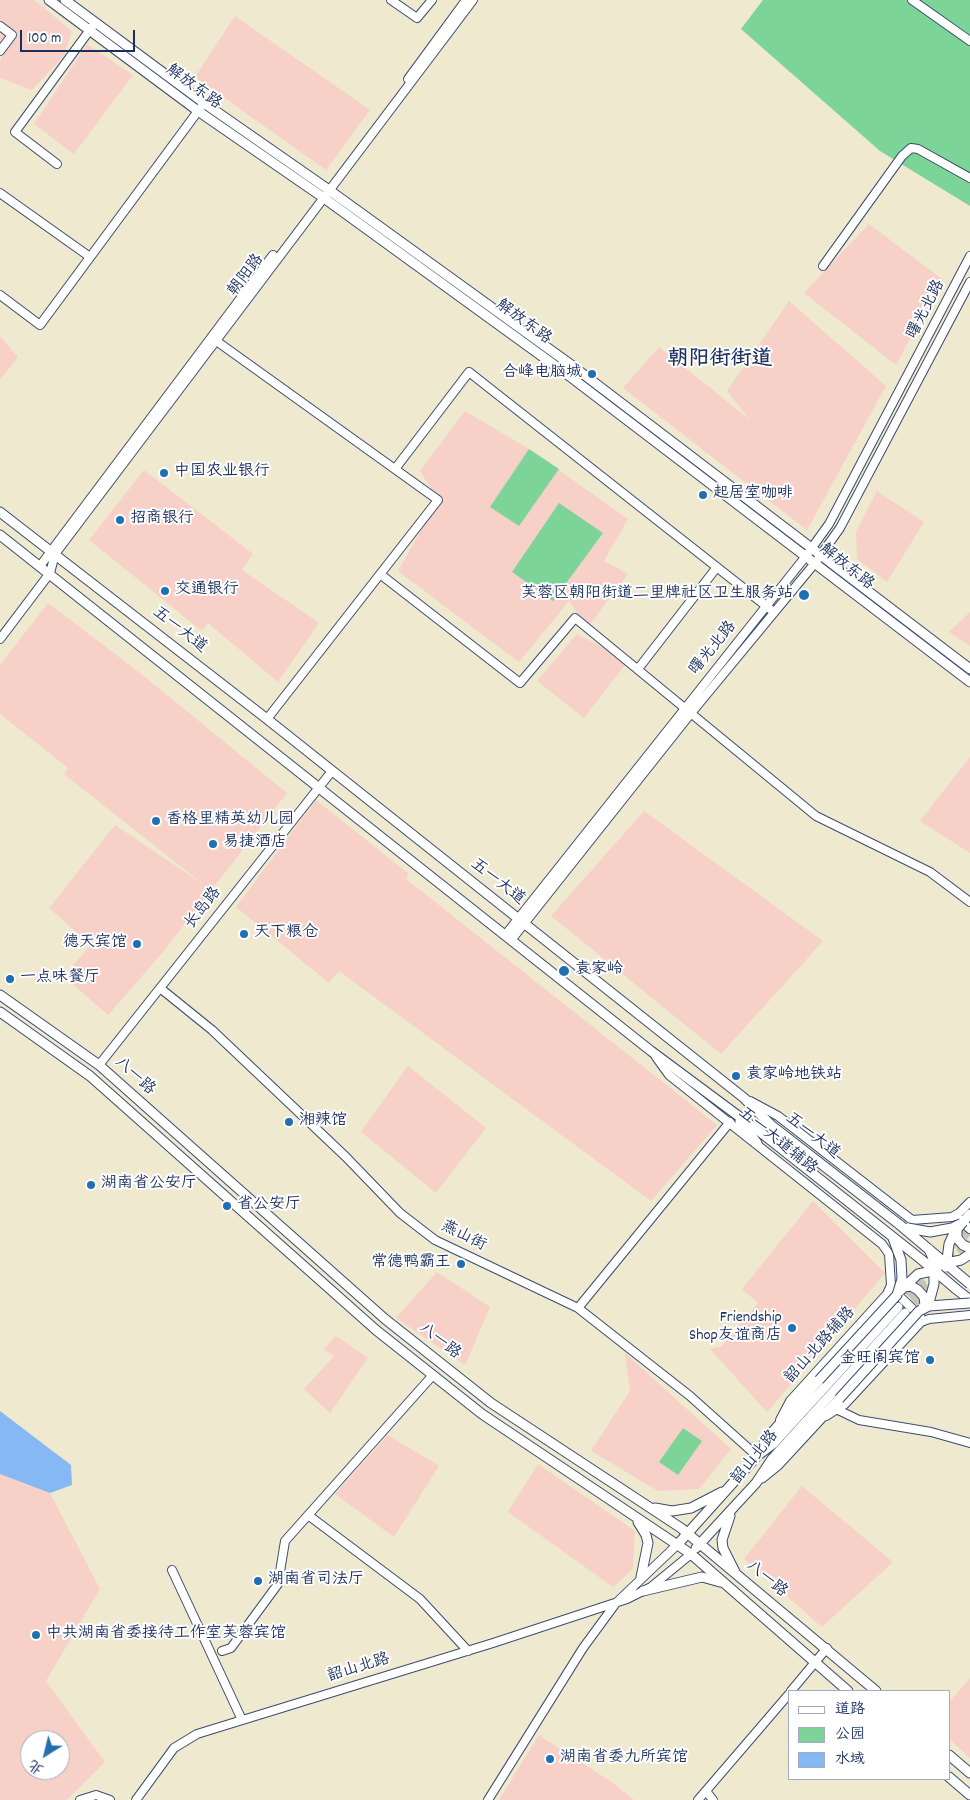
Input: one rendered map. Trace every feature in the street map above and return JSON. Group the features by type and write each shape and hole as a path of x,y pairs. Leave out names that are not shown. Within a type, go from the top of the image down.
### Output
{"main road":[{"name":"解放东路","path":"49,0 92,27 201,107 574,367 808,553 970,669"},
{"name":"解放东路","path":"65,0 92,27"},
{"name":"五一大道","path":"0,512 268,719 744,1098 771,1125 927,1246 946,1267"},
{"name":"五一大道","path":"0,535 320,786 652,1051 764,1135 922,1260 934,1267 970,1302"},
{"name":"解放东路","path":"818,560 970,682"},
{"name":"八一路","path":"0,994 99,1065 385,1319 491,1403 646,1504 688,1534 739,1578 828,1648 875,1690"},
{"name":"八一路","path":"0,1012 90,1076 376,1330 482,1414 635,1518 678,1544 847,1690"},
{"path":"734,1113 757,1144"},
{"path":"900,1225 923,1232 952,1228 970,1214"},
{"path":"959,1222 958,1238 970,1248"},
{"path":"956,1289 946,1267 947,1249 959,1222"},
{"path":"757,1456 767,1438 819,1380 894,1291 902,1278 902,1260 898,1247 890,1234"},
{"path":"756,1483 778,1465 822,1418 932,1295 933,1256 927,1246"},
{"path":"904,1287 918,1274 934,1267 946,1267 970,1254"},
{"path":"946,1267 970,1284"},
{"path":"894,1291 911,1286 918,1290 924,1297 922,1308"},
{"path":"922,1308 970,1302"},
{"name":"韶山北路","path":"678,1544 757,1456 773,1444 901,1310 772,1459 756,1483 691,1554"},
{"path":"646,1504 672,1511 691,1508 731,1487"},
{"path":"733,1509 726,1527 723,1548 739,1578"},
{"path":"635,1518 646,1535 648,1543 641,1577"},
{"path":"642,1591 702,1577 724,1583"},
{"path":"950,1756 970,1774"},
{"path":"950,1778 970,1795"}],"street":[{"path":"391,0 417,18 432,0"},
{"name":"朝阳路","path":"40,566 53,552 215,340 466,0"},
{"name":"朝阳路","path":"50,573 53,552 324,192 473,0"},
{"path":"912,0 970,42"},
{"path":"0,26 12,35 0,51"},
{"path":"57,164 15,132 92,27"},
{"path":"0,295 40,325 201,107"},
{"path":"823,266 902,156 911,148 918,149 970,178"},
{"path":"0,193 90,257"},
{"name":"曙光北路","path":"509,937 688,710 829,524 970,256"},
{"name":"曙光北路","path":"688,710 818,560 840,528 970,282"},
{"path":"215,340 438,500 268,719"},
{"path":"395,469 469,372 774,612"},
{"path":"638,669 718,567"},
{"path":"0,639 50,573"},
{"path":"380,574 520,684 575,618 816,816 930,872 970,902"},
{"name":"长岛路","path":"99,1065 332,771"},
{"name":"燕山街","path":"160,988 212,1030 346,1157 400,1213 435,1240 578,1308 690,1396 757,1456"},
{"name":"五一大道辅路","path":"652,1051 669,1075 730,1122 888,1251"},
{"name":"五一大道辅路","path":"744,1098 778,1116 912,1220"},
{"path":"578,1308 730,1122"},
{"path":"959,1222 970,1202"},
{"path":"924,1320 894,1291 888,1251 912,1220 959,1222 970,1229"},
{"name":"韶山北路辅路","path":"777,1426 790,1400 894,1291"},
{"path":"822,1418 845,1404 917,1325 924,1320 970,1315"},
{"path":"222,1651 231,1648 278,1584 283,1564 284,1541 433,1375"},
{"path":"836,1409 859,1420 931,1432 970,1443"},
{"path":"308,1515 420,1599 468,1651"},
{"name":"韶山北路","path":"616,1603 641,1577 678,1544"},
{"name":"韶山北路","path":"136,1800 171,1752 181,1742 197,1734 468,1651 616,1603 642,1591 691,1554"},
{"path":"172,1570 242,1720"},
{"path":"488,1800 583,1648 616,1603"},
{"path":"793,1690 828,1648"},
{"path":"698,1800 788,1695"},
{"path":"706,1792 713,1800"},
{"path":"80,1800 96,1795 110,1800"}],"shaded area":[{"path":"0,0 34,0 72,31 64,56 32,90 0,78 0,61 10,38 0,51"},
{"path":"235,16 370,110 326,170 195,77"},
{"path":"87,44 133,75 74,154 34,124"},
{"path":"869,224 942,279 896,365 804,293"},
{"path":"789,301 886,386 807,530 623,388 659,347 750,420 727,391"},
{"path":"0,336 18,357 0,380"},
{"path":"465,411 529,449 628,519 604,561 628,574 587,628 569,601 519,662 398,571 438,500 420,471"},
{"path":"144,470 253,554 242,570 319,623 278,682 208,623 202,631 89,540"},
{"path":"877,491 924,522 887,582 857,559 856,532"},
{"path":"48,603 140,673 287,793 163,952 108,1015 63,976 91,945 49,908 115,825 204,885 64,774 68,768 0,714 0,665"},
{"path":"970,612 970,646 949,632"},
{"path":"577,634 628,661 584,718 537,681"},
{"path":"970,757 970,853 920,821"},
{"path":"316,800 409,874 406,879 717,1125 651,1201 339,971 329,983 236,907"},
{"path":"644,811 823,941 721,1054 551,916"},
{"path":"408,1066 486,1128 436,1193 361,1132"},
{"name":"Friendship Shop友谊商店","path":"813,1201 885,1273 767,1412 710,1349 721,1347 758,1303 742,1289"},
{"path":"437,1272 490,1307 465,1365 396,1318"},
{"path":"336,1336 368,1358 330,1413 304,1389 334,1356 324,1349"},
{"path":"625,1353 731,1449 699,1489 658,1491 591,1451 630,1391"},
{"path":"388,1435 439,1466 394,1537 335,1494"},
{"path":"538,1464 635,1531 633,1569 613,1587 508,1512"},
{"name":"中共湖南省委接待工作室芙蓉宾馆","path":"0,1474 50,1493 100,1589 46,1681 105,1762 67,1800 0,1800"},
{"path":"802,1486 893,1562 822,1627 744,1559"},
{"path":"970,1678 970,1758 950,1740 950,1701"},
{"name":"湖南省委九所宾馆","path":"539,1735 613,1783 634,1800 499,1800"}],"green space":[{"path":"763,0 970,0 970,206 880,151 741,29"},
{"path":"529,449 559,469 519,526 490,507"},
{"path":"559,503 603,533 553,601 512,572"},
{"path":"683,1428 702,1441 678,1475 659,1462"}],"water":[{"path":"0,1411 71,1465 72,1485 50,1493 0,1474"}],"tunnel":[{"path":"945,1256 970,1229"},
{"path":"905,1313 970,1242"},
{"path":"899,1306 933,1269"}],"place":[{"name":"合峰电脑城","path":"592,374"},
{"name":"中国农业银行","path":"164,473"},
{"name":"起居室咖啡","path":"703,495"},
{"name":"招商银行","path":"120,520"},
{"name":"交通银行","path":"165,591"},
{"name":"芙蓉区朝阳街道二里牌社区卫生服务站","path":"804,595"},
{"name":"香格里精英幼儿园","path":"156,821"},
{"name":"易捷酒店","path":"213,844"},
{"name":"天下粮仓","path":"244,934"},
{"name":"德天宾馆","path":"137,944"},
{"name":"袁家岭","path":"564,971"},
{"name":"一点味餐厅","path":"10,979"},
{"name":"袁家岭地铁站","path":"736,1076"},
{"name":"湘辣馆","path":"289,1122"},
{"name":"湖南省公安厅","path":"91,1185"},
{"name":"省公安厅","path":"227,1206"},
{"name":"常德鸭霸王","path":"461,1264"},
{"name":"Friendship Shop友谊商店","path":"792,1328"},
{"name":"金旺阁宾馆","path":"930,1360"},
{"name":"湖南省司法厅","path":"258,1581"},
{"name":"中共湖南省委接待工作室芙蓉宾馆","path":"36,1635"},
{"name":"湖南省委九所宾馆","path":"550,1759"}],"district":[{"name":"朝阳街街道","path":"720,361"}]}
